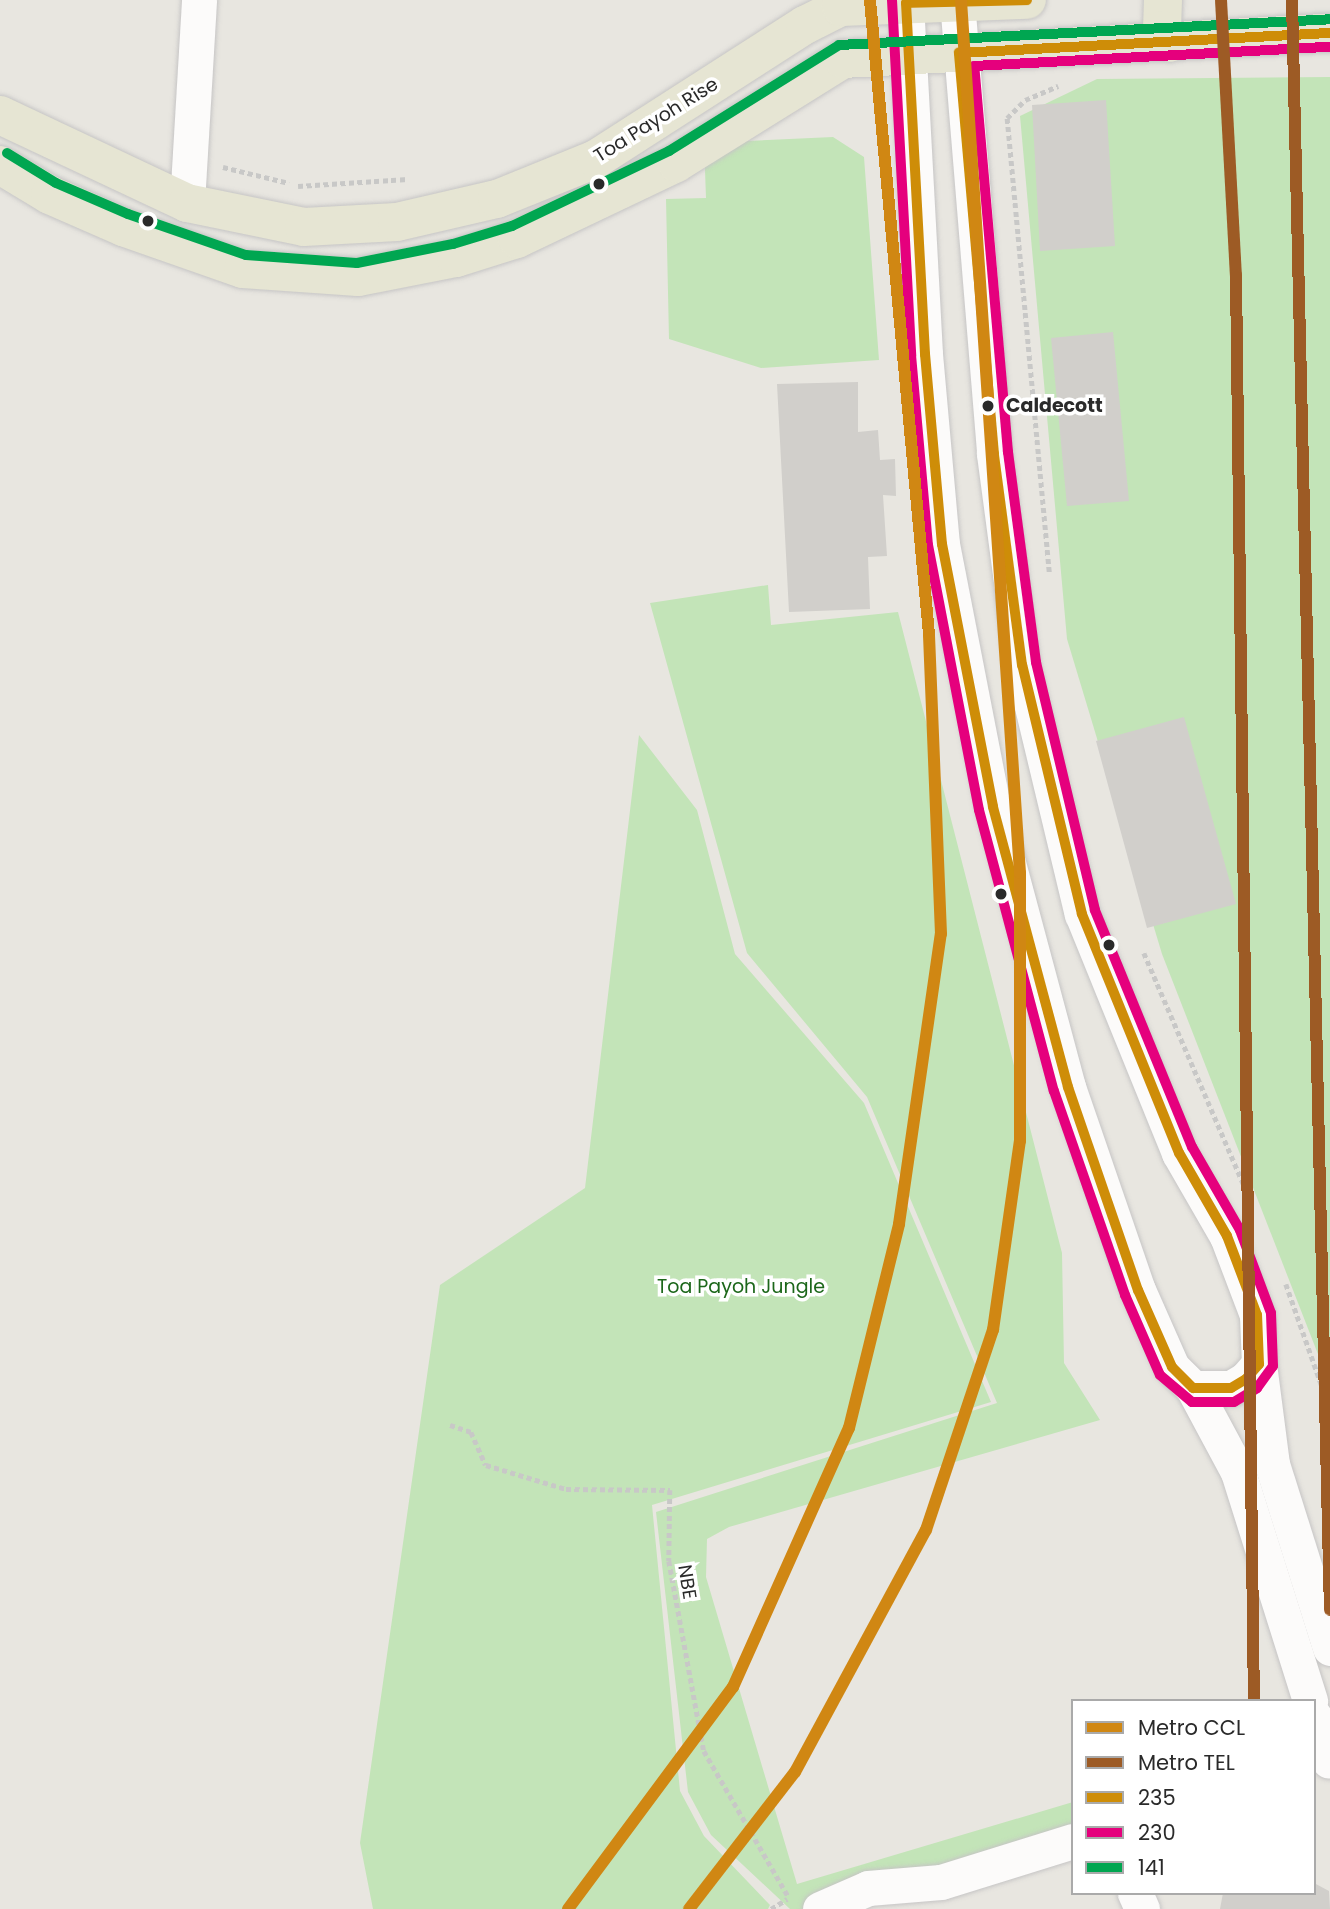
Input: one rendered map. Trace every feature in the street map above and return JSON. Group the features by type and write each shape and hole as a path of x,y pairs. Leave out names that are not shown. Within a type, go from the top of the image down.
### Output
{"main road":[{"name":"Toa Payoh Rise","path":"0,114 187,204 304,228 397,222 497,200 596,159 805,24 841,7 1027,0"},
{"path":"1163,0 1162,30 1170,43"},
{"name":"Toa Payoh Rise","path":"0,165 50,195 123,228 243,269 358,277 456,258 517,239 676,163 843,59 1330,33"}],"street":[{"path":"187,204 199,0"},
{"path":"957,1 959,52 994,454 1022,665 1082,914 1179,1153 1227,1236 1257,1315 1259,1364 1272,1464 1330,1648"},
{"path":"906,3 925,354 942,544 993,807 1069,1087 1138,1290 1171,1367 1193,1388 1238,1472 1309,1699"},
{"path":"1193,1388 1231,1388 1246,1379 1259,1364"},
{"path":"1316,1722 1330,1761"},
{"path":"805,1903 868,1888 941,1882 1071,1842"},
{"path":"900,1909 941,1882"}],"path":[{"path":"1049,572 1007,118 1025,100 1069,80"},
{"path":"191,159 301,186 410,178"},
{"path":"1144,953 1253,1207"},
{"path":"1280,1270 1330,1409"},
{"name":"NBE","path":"450,1425 471,1432 486,1465 566,1489 670,1490 668,1561 704,1751 805,1903"}],"green space":[{"path":"1330,77 1330,1385 1162,954 1067,639 1020,116 1097,79"},
{"path":"833,137 864,157 879,360 761,368 669,339 666,199 706,198 704,143"},
{"path":"768,585 771,625 898,612 1062,1253 1064,1363 1100,1420 729,1527 707,1539 706,1577 797,1884 1071,1803 1071,1831 810,1909 790,1909 711,1835 688,1792 656,1512 997,1403 867,1097 747,953 650,603"},
{"name":"Toa Payoh Jungle","path":"639,735 697,810 735,954 864,1103 991,1402 652,1505 680,1791 704,1836 770,1905 768,1909 373,1909 360,1843 440,1285 585,1188"}],"building":[{"path":"1106,100 1115,246 1040,251 1032,105"},
{"path":"1113,332 1129,501 1067,506 1051,338"},
{"path":"858,382 858,432 878,430 880,460 895,459 896,496 883,495 887,556 868,557 870,609 789,612 777,384"},
{"path":"1184,717 1236,904 1147,928 1096,741"},
{"path":"1316,1884 1329,1891 1330,1909 1220,1909 1223,1895 1316,1895"}],"metro line":[{"name":"CCL","path":"568,1909 733,1687 849,1428 899,1224 941,934 929,634 870,0"},
{"name":"CCL","path":"689,1909 795,1772 926,1530 993,1330 1020,1141 1020,873 961,0"},
{"name":"TEL","path":"1221,0 1236,275 1254,1699"},
{"name":"TEL","path":"1292,0 1330,1610"}],"transit line":[{"name":"230","path":"892,0 911,355 928,545 979,810 1054,1091 1125,1295 1160,1375 1192,1402 1234,1402 1257,1388 1273,1366 1271,1313 1240,1230 1192,1147 1095,910 1036,662 1008,452 974,66 1330,47"},
{"name":"235","path":"1027,0 906,3 925,354 942,544 993,807 1068,1087 1138,1290 1172,1367 1193,1388 1231,1388 1246,1379 1259,1364 1257,1315 1227,1236 1179,1153 1082,914 1022,665 994,454 959,53 1330,33"},
{"name":"141","path":"7,153 56,183 128,214 246,255 357,263 453,244 512,226 669,151 839,45 1329,19"}],"place":[{"name":"Caldecott","path":"988,406"}]}
